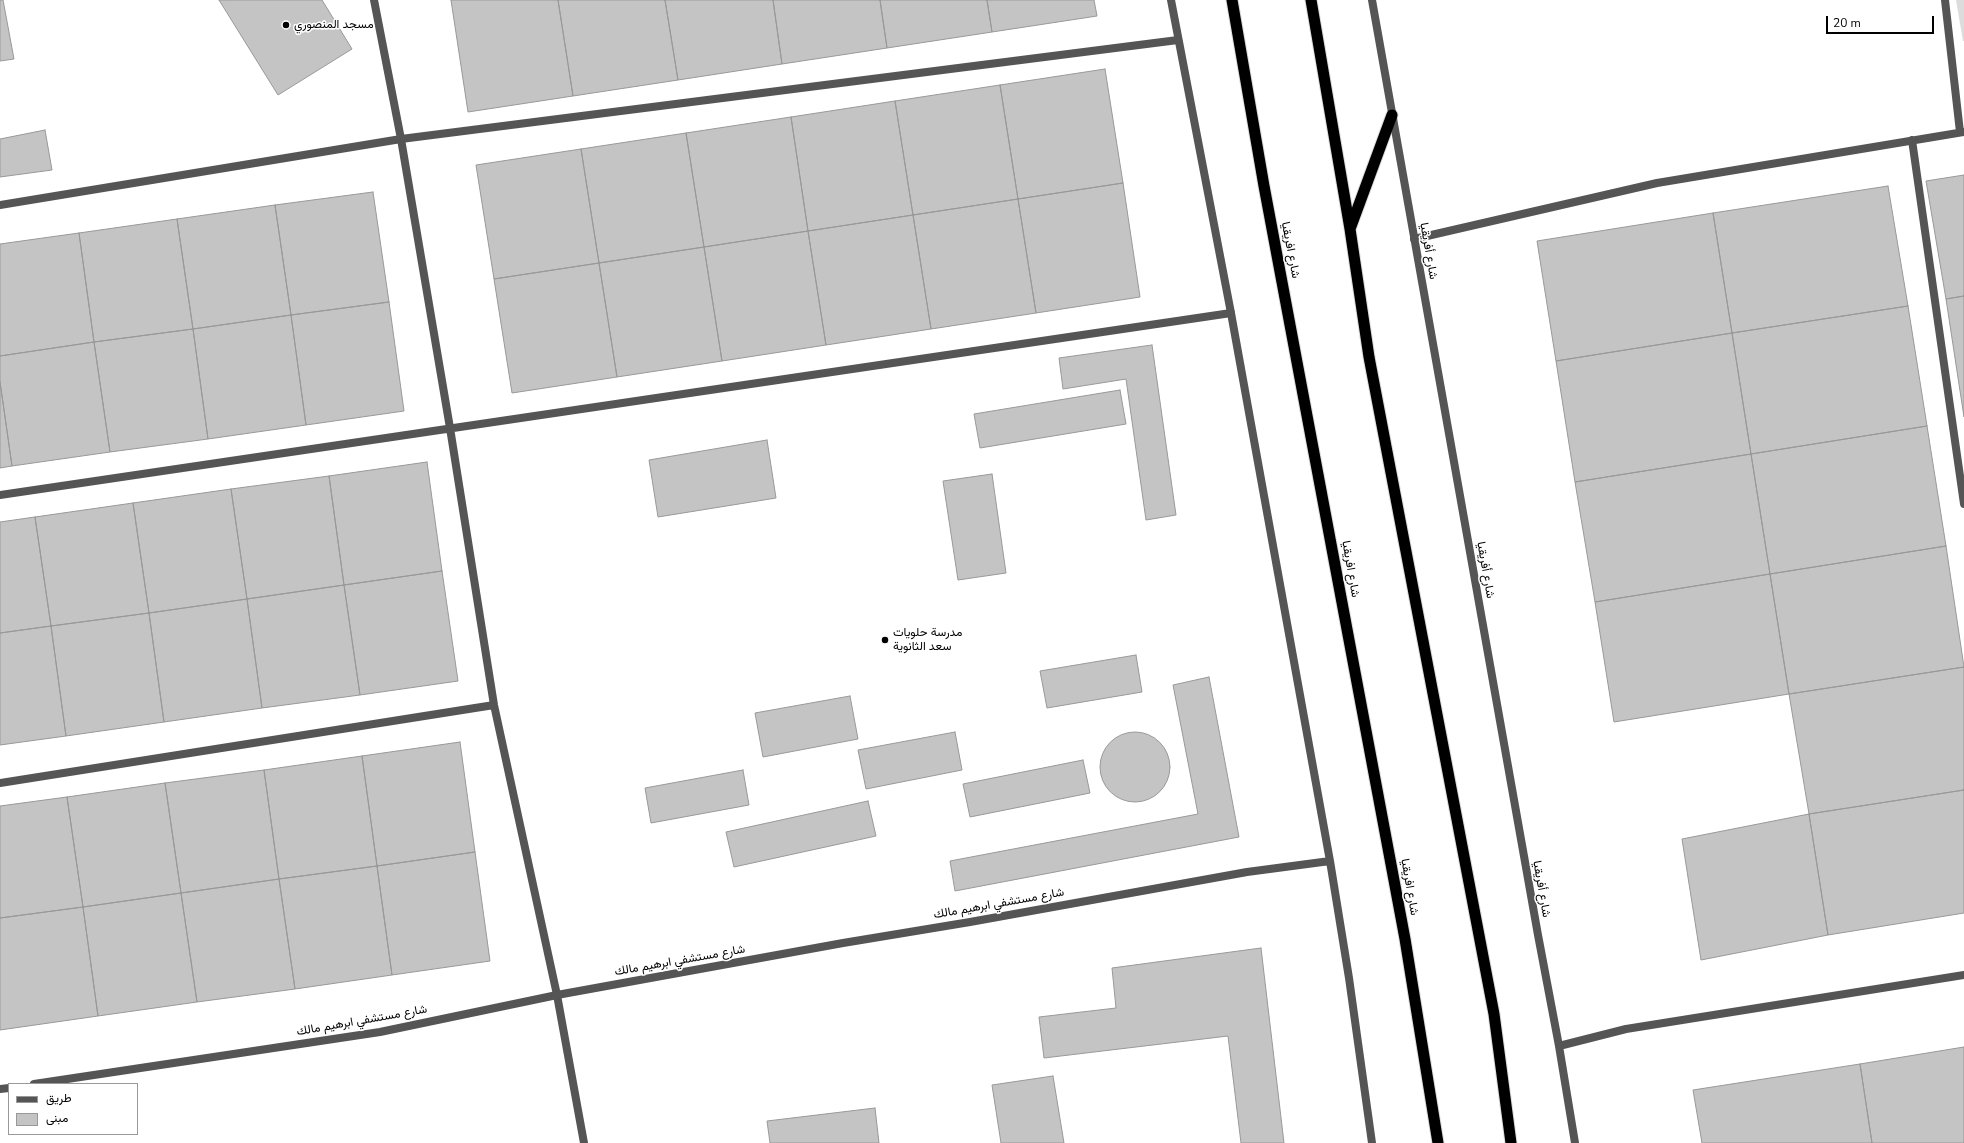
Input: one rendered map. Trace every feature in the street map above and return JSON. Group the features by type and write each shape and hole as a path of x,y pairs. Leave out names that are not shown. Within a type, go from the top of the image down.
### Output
{"highway":[{"name":"شارع افريقيا","path":"1232,0 1264,186 1405,939 1438,1143"},
{"path":"1311,0 1350,229 1369,357 1494,1014 1511,1143"},
{"path":"1350,229 1392,115"}],"street":[{"path":"374,0 401,139 450,428 494,705 557,995 584,1143"},
{"path":"1171,0 1231,313 1330,861 1350,978 1372,1143"},
{"name":"شارع أفريقيا","path":"1372,0 1538,935 1560,1046 1575,1143"},
{"path":"1414,239 1657,183 1962,132 1945,0"},
{"path":"0,205 401,139 1178,40"},
{"path":"1912,140 1964,504"},
{"path":"0,495 1231,313"},
{"path":"0,783 494,705"},
{"name":"شارع مستشفي ابرهيم مالك","path":"41,1083 380,1032 557,995 1239,873 1330,861"},
{"path":"1560,1046 1626,1029 1964,975"}],"shaded area":[{"path":"1956,0 1964,0 1964,41 1963,41"}],"building":[{"path":"0,0 3,0 14,59 0,61"},
{"name":"مسجد المنصوري","path":"219,0 322,0 352,49 278,95"},
{"path":"451,0 558,0 573,96 468,112"},
{"path":"558,0 665,0 678,80 573,96"},
{"path":"665,0 773,0 782,64 678,80"},
{"path":"773,0 880,0 887,48 782,64"},
{"path":"880,0 987,0 992,32 887,48"},
{"path":"987,0 1094,0 1097,16 992,32"},
{"path":"1105,69 1123,183 1018,199 1000,85"},
{"path":"1000,85 1018,199 913,215 895,101"},
{"path":"895,101 913,215 808,231 791,117"},
{"path":"791,117 808,231 704,247 686,133"},
{"path":"45,130 52,170 0,177 0,139"},
{"path":"686,133 704,247 599,263 581,149"},
{"path":"581,149 599,263 494,279 476,165"},
{"path":"1964,175 1964,296 1946,299 1926,181"},
{"path":"1123,183 1140,297 1036,313 1018,199"},
{"path":"1888,186 1908,306 1732,333 1713,213"},
{"path":"373,192 389,302 291,315 275,205"},
{"path":"1018,199 1036,313 931,329 913,215"},
{"path":"275,205 291,315 193,329 177,219"},
{"path":"1713,213 1732,333 1556,361 1537,241"},
{"path":"913,215 931,329 826,345 808,231"},
{"path":"177,219 193,329 94,342 79,233"},
{"path":"808,231 826,345 722,361 704,247"},
{"path":"79,233 94,342 0,356 0,244"},
{"path":"704,247 722,361 617,377 599,263"},
{"path":"599,263 617,377 512,393 494,279"},
{"path":"1964,296 1964,417 1946,299"},
{"path":"389,302 404,411 306,425 291,315"},
{"path":"1908,306 1927,426 1751,454 1732,333"},
{"path":"291,315 306,425 208,439 193,329"},
{"path":"193,329 208,439 110,452 94,342"},
{"path":"1732,333 1751,454 1575,482 1556,361"},
{"path":"94,342 110,452 12,466 0,382 0,356"},
{"path":"1152,345 1176,515 1146,520 1126,379 1063,389 1059,358"},
{"path":"0,382 12,466 0,468"},
{"path":"1120,390 1126,424 980,448 974,414"},
{"path":"1927,426 1946,546 1770,574 1751,454"},
{"path":"767,440 776,498 658,517 649,460"},
{"path":"1751,454 1770,574 1595,602 1575,482"},
{"path":"427,462 442,571 344,585 329,476"},
{"path":"992,474 1006,573 958,580 943,481"},
{"path":"329,476 344,585 247,599 231,489"},
{"path":"231,489 247,599 149,613 133,503"},
{"path":"133,503 149,613 51,626 35,517"},
{"path":"35,517 51,626 0,633 0,522"},
{"path":"1946,546 1964,667 1789,694 1770,574"},
{"path":"442,571 458,681 360,695 344,585"},
{"path":"1770,574 1789,694 1614,722 1595,602"},
{"path":"344,585 360,695 262,708 247,599"},
{"path":"247,599 262,708 164,722 149,613"},
{"path":"149,613 164,722 66,736 51,626"},
{"path":"51,626 66,736 0,745 0,633"},
{"path":"1136,655 1142,692 1047,708 1040,671"},
{"path":"1964,667 1964,790 1809,814 1789,694"},
{"path":"1209,677 1239,837 955,891 950,861 1198,814 1173,685"},
{"path":"850,696 858,739 763,757 755,713"},
{"path":"955,732 962,770 866,789 858,750"},
{"path":"1135,732 1154,738 1164,748 1170,767 1164,786 1154,796 1135,802 1116,796 1106,786 1100,767 1106,748 1116,738"},
{"path":"460,742 475,852 377,866 362,756"},
{"path":"362,756 377,866 279,879 264,770"},
{"path":"1083,760 1090,793 970,817 963,784"},
{"path":"264,770 279,879 181,893 165,783"},
{"path":"743,770 749,805 651,823 645,788"},
{"path":"165,783 181,893 83,907 67,797"},
{"path":"1964,790 1964,913 1828,935 1809,814"},
{"path":"67,797 83,907 0,918 0,806"},
{"path":"868,801 876,836 734,867 726,832"},
{"path":"1809,814 1828,935 1701,960 1682,839"},
{"path":"475,852 490,961 392,975 377,866"},
{"path":"377,866 392,975 295,989 279,879"},
{"path":"279,879 295,989 197,1002 181,893"},
{"path":"181,893 197,1002 98,1016 83,907"},
{"path":"83,907 98,1016 0,1030 0,918"},
{"path":"1261,948 1284,1143 1241,1143 1228,1036 1044,1058 1039,1017 1116,1008 1112,968"},
{"path":"1964,1047 1964,1143 1872,1143 1860,1064"},
{"path":"1860,1064 1872,1143 1702,1143 1693,1090"},
{"path":"1053,1076 1064,1143 1001,1143 992,1085"},
{"path":"875,1108 879,1143 770,1143 767,1121"}],"place":[{"name":"مسجد المنصوري","path":"286,25"},
{"name":"مدرسة حلويات سعد الثانوية","path":"885,640"}]}
